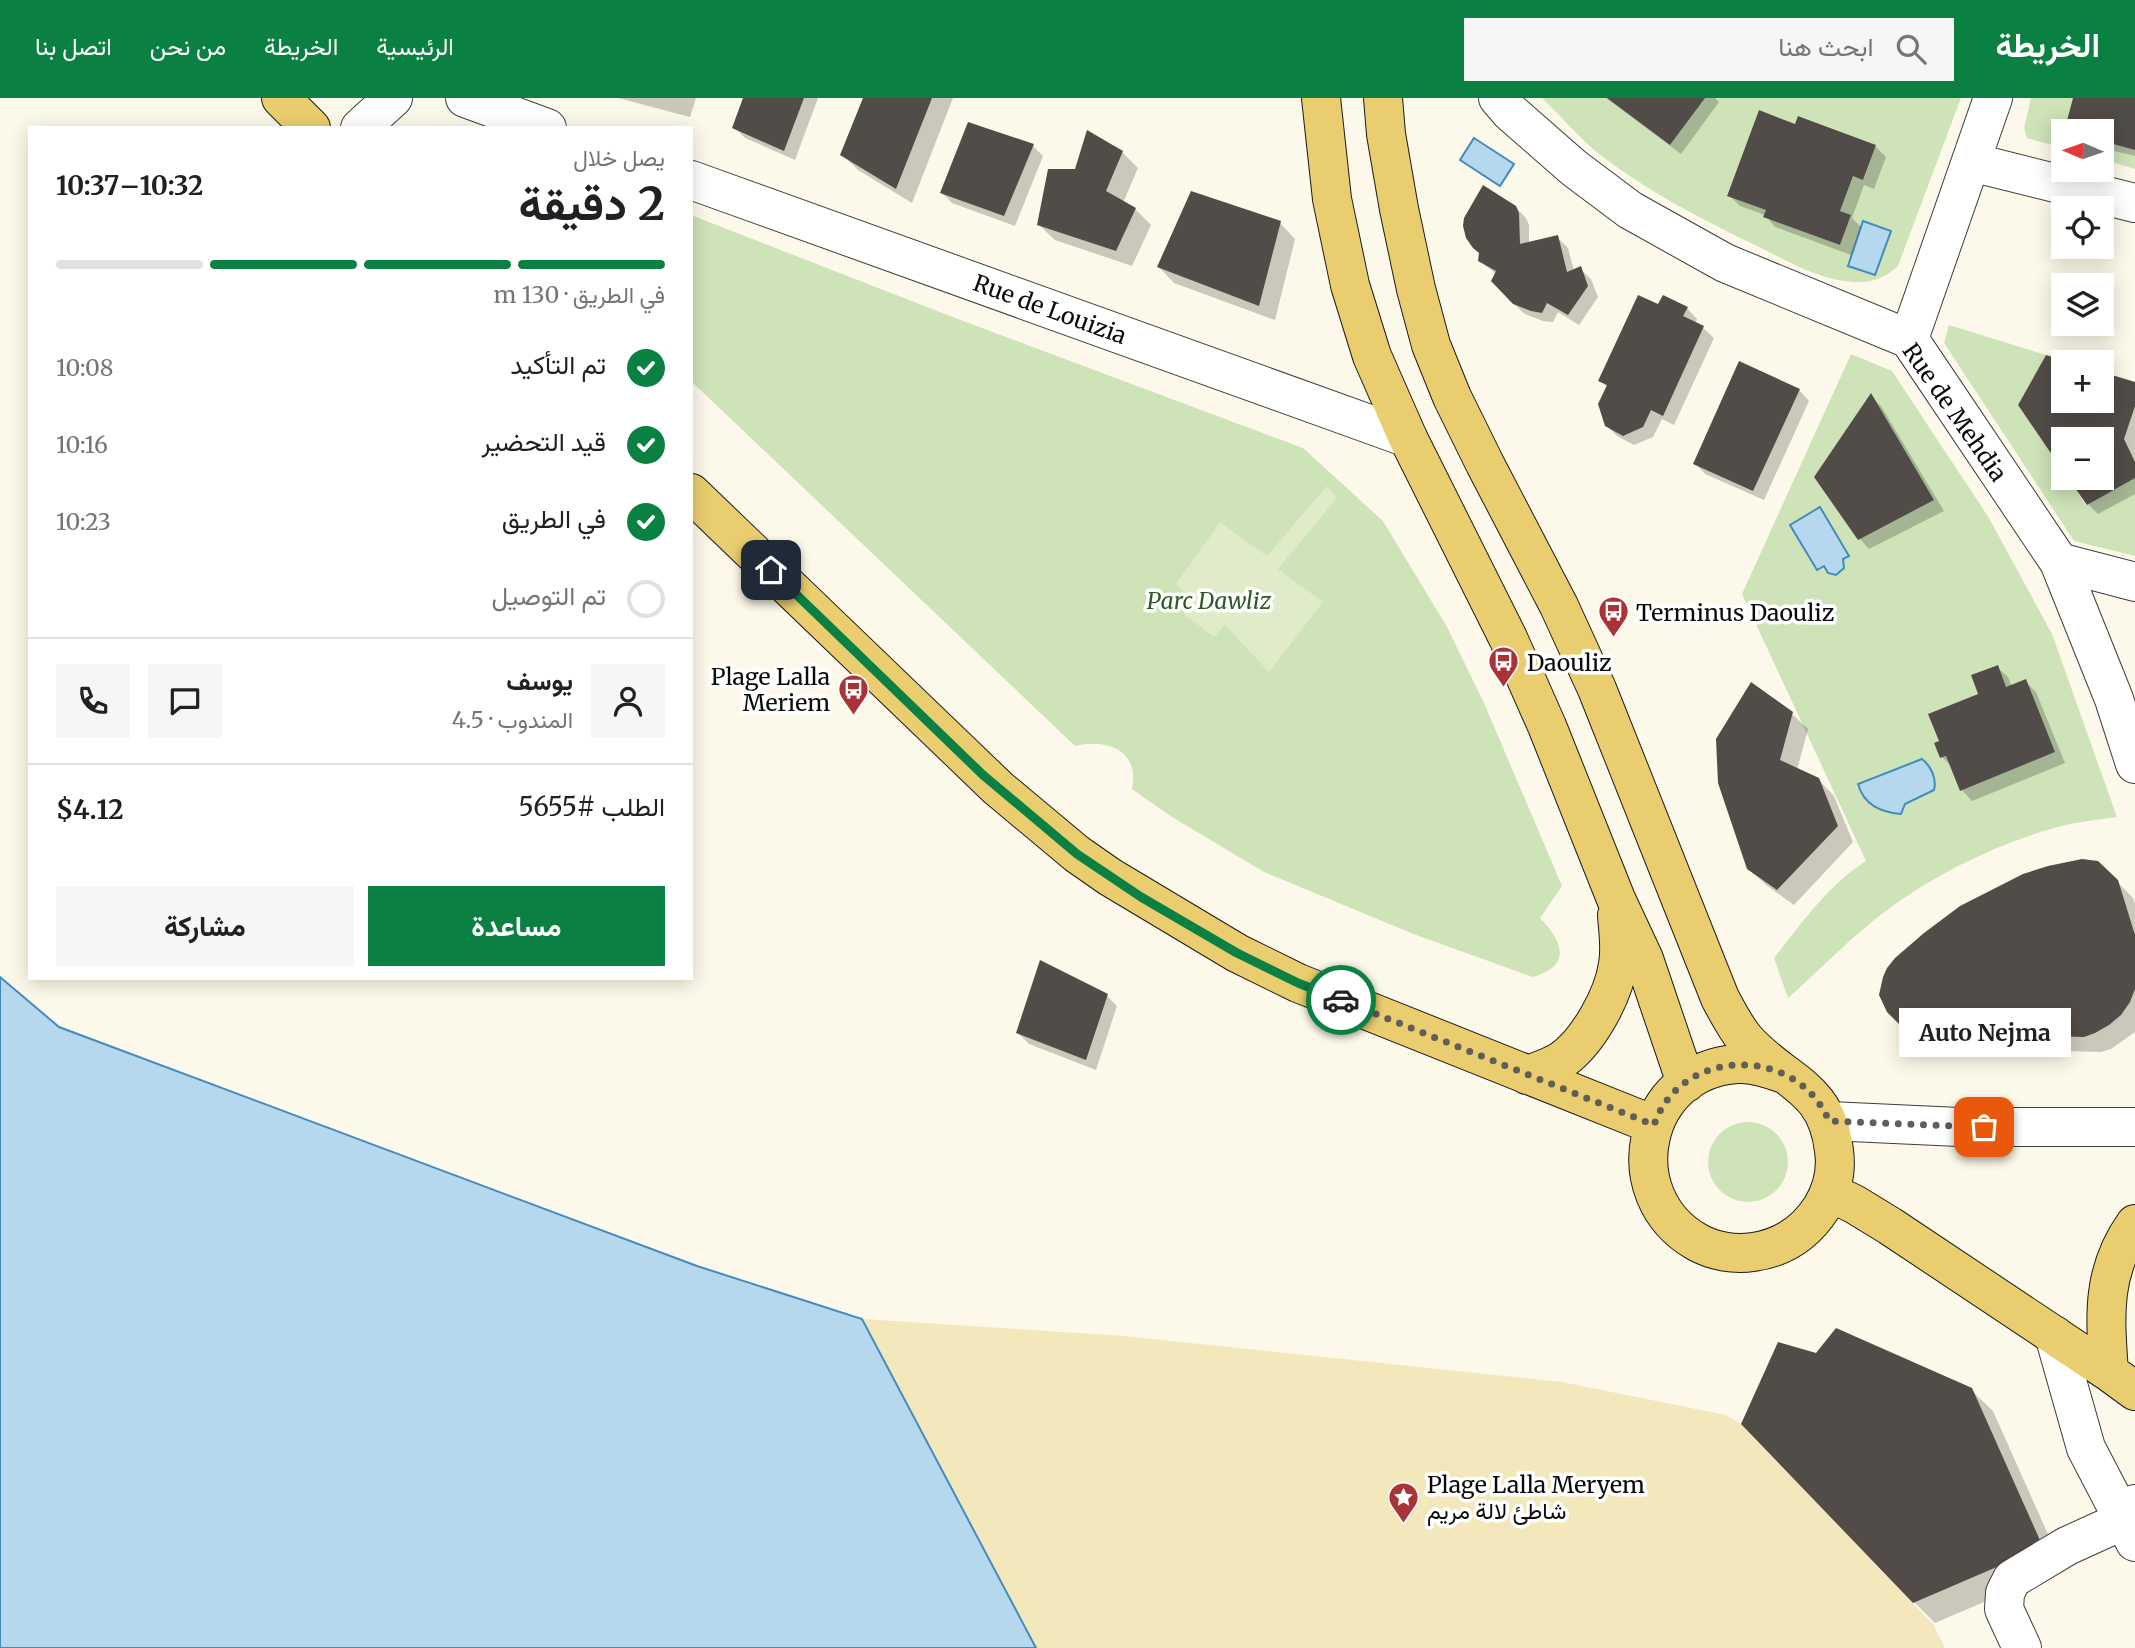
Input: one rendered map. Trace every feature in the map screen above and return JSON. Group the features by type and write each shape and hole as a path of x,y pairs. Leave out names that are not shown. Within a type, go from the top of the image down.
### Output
{"main road":[{"path":"281,98 309,126"},
{"path":"1321,98 1332,199 1350,285 1372,355 1408,438 1547,726 1616,899 1644,959 1686,1083"},
{"path":"1383,98 1386,134 1416,289 1431,345 1452,397 1559,606 1597,689 1720,998 1746,1040 1814,1098 1829,1121 1835,1160 1829,1192 1811,1222 1792,1239 1754,1252 1727,1252 1702,1244 1679,1230 1662,1209 1651,1185 1647,1158 1654,1125 1662,1108 1686,1083 1709,1070 1753,1064 1784,1073"},
{"path":"693,495 978,770 1077,854 1150,902 1237,953 1286,977 1654,1125"},
{"path":"1527,1075 1565,1058 1606,1005 1619,962 1616,899"},
{"path":"1829,1192 1890,1226 2122,1382"},
{"path":"2122,1382 2106,1300 2114,1262 2124,1239 2135,1224"}],"street":[{"path":"362,126 393,98"},
{"path":"465,98 542,126"},
{"name":"Rue de Mehdia","path":"1498,98 1574,168 1630,210 1725,263 1909,339 2059,562 2114,699 2135,764"},
{"path":"1909,339 1993,98"},
{"path":"1971,162 2135,203"},
{"name":"Rue de Louizia","path":"693,181 1408,438"},
{"path":"2059,562 2135,582"},
{"path":"1829,1121 1959,1126 2135,1127"},
{"path":"2022,1648 2004,1609 2005,1593 2012,1579 2090,1534 2132,1521 2087,1448 2054,1335"}],"green space":[{"path":"1542,98 1607,98 1670,145 1705,98 1961,98 1898,266 1878,279 1861,282 1828,278 1803,269 1675,204 1599,154","holes":["1759,110 1795,124 1799,116 1876,145 1864,179 1853,176 1840,211 1851,216 1840,245 1763,217 1766,210 1727,195"]},
{"path":"2031,98 2073,98 2067,119 2051,119 2051,145 2027,138 2024,128"},
{"path":"2114,144 2135,150 2135,169 2114,163"},
{"name":"Parc Dawliz","path":"693,216 950,316 1303,448 1383,521 1447,627 1484,703 1562,886 1540,918 1558,944 1558,960 1554,966 1533,977 1416,935 1264,872 1172,817 1132,789 1131,765 1119,750 1099,744 1075,746 693,383"},
{"path":"1949,325 2046,355 2018,405 2051,453 2051,490 2076,490 2086,505 2135,478 2135,556 2074,541 1944,343"},
{"path":"1851,354 1892,371 1989,518 2052,634 2117,817 2069,824 2032,835 1946,872 1874,920 1788,998 1774,958 1828,893 1866,861 1742,594","holes":["1871,394 1934,500 1858,539 1814,477","1820,507 1844,568 1836,575 1828,573 1824,566 1817,570","1997,665 2006,687 2026,680 2055,752 1960,791 1946,756 1940,758 1934,743 1939,741 1929,714 1978,694 1971,675"]},
{"path":"1327,486 1337,498 1278,569 1323,602 1269,672 1225,625 1214,637 1184,614 1192,600 1176,584 1220,522 1267,556"},
{"path":"1748,1122 1763,1125 1776,1134 1785,1147 1788,1162 1785,1177 1776,1190 1763,1199 1748,1202 1733,1199 1720,1190 1711,1177 1708,1162 1711,1147 1720,1134 1733,1125"}],"sand":[{"name":"Plage Lalla Meryem شاطئ لالة مريم","path":"862,1319 1124,1336 1562,1382 1726,1415 1741,1424 1933,1624 1945,1648 1036,1648"}],"water":[{"path":"1474,138 1514,164 1500,186 1460,160"},
{"path":"1863,221 1891,231 1875,275 1848,266"},
{"path":"1820,507 1849,556 1843,559 1844,568 1836,575 1828,573 1824,566 1817,570 1790,525"},
{"path":"1922,759 1932,773 1934,790 1905,804 1901,814 1874,806 1864,797 1858,784"},
{"path":"0,977 59,1027 697,1266 862,1319 1036,1648 0,1648"}],"building":[{"path":"743,98 804,98 784,151 732,128"},
{"path":"863,98 932,98 896,189 840,155"},
{"path":"1607,98 1705,98 1670,145"},
{"path":"2073,98 2135,98 2135,150 2114,144 2114,119 2067,119"},
{"path":"1759,110 1795,124 1798,116 1876,145 1863,180 1853,176 1840,211 1851,215 1840,245 1763,217 1766,210 1727,196"},
{"path":"968,122 1034,144 1004,216 940,193"},
{"path":"1087,130 1123,151 1106,191 1136,208 1116,251 1037,225 1048,169 1075,169"},
{"path":"1483,185 1516,206 1519,213 1520,244 1558,235 1567,272 1581,266 1588,286 1568,315 1547,303 1542,313 1513,304 1491,281 1496,271 1478,261 1479,253 1466,238 1463,226 1464,218"},
{"path":"1191,191 1281,221 1259,306 1157,267"},
{"path":"1638,295 1658,304 1663,295 1688,307 1683,316 1704,326 1663,416 1651,410 1643,427 1623,436 1605,426 1598,404 1607,385 1598,381"},
{"path":"2046,355 2051,357 2051,413 2114,413 2114,376 2135,382 2135,406 2124,439 2135,462 2135,478 2114,490 2114,427 2051,427 2051,453 2018,405"},
{"path":"1739,361 1800,389 1753,491 1693,464"},
{"path":"1871,393 1934,500 1858,540 1814,477"},
{"path":"2076,490 2114,490 2087,505"},
{"path":"1998,665 2006,687 2026,679 2055,752 1960,791 1946,756 1940,758 1934,743 1939,741 1928,714 1978,694 1971,675"},
{"path":"1751,682 1793,712 1780,760 1819,778 1838,826 1777,890 1747,869 1718,783 1716,739"},
{"path":"2082,859 2098,861 2118,880 2135,935 2135,989 2121,1015 2109,1025 2084,1037 1918,1032 1899,1024 1887,1012 1879,995 1887,968 1924,933 1960,906 2023,874"},
{"path":"1040,960 1108,994 1086,1060 1016,1033"},
{"path":"1836,1328 1972,1388 2043,1547 1913,1603 1741,1424 1778,1342 1816,1353"}],"way so far":[{"path":"1341,1000 1654,1125 1671,1097 1695,1077 1723,1066 1753,1064 1790,1077 1814,1098 1829,1121 1984,1127"}],"place":[{"name":"Terminus Daouliz","path":"1613,639"},
{"name":"Daouliz","path":"1504,689"},
{"name":"Plage Lalla Meriem","path":"853,716"},
{"name":"Auto Nejma","path":"1984,1127"},
{"name":"Plage Lalla Meryem شاطئ لالة مريم","path":"1404,1524"}],"route":[{"path":"771,570 983,775 1077,854 1141,897 1237,953 1298,983 1341,1000"}]}
